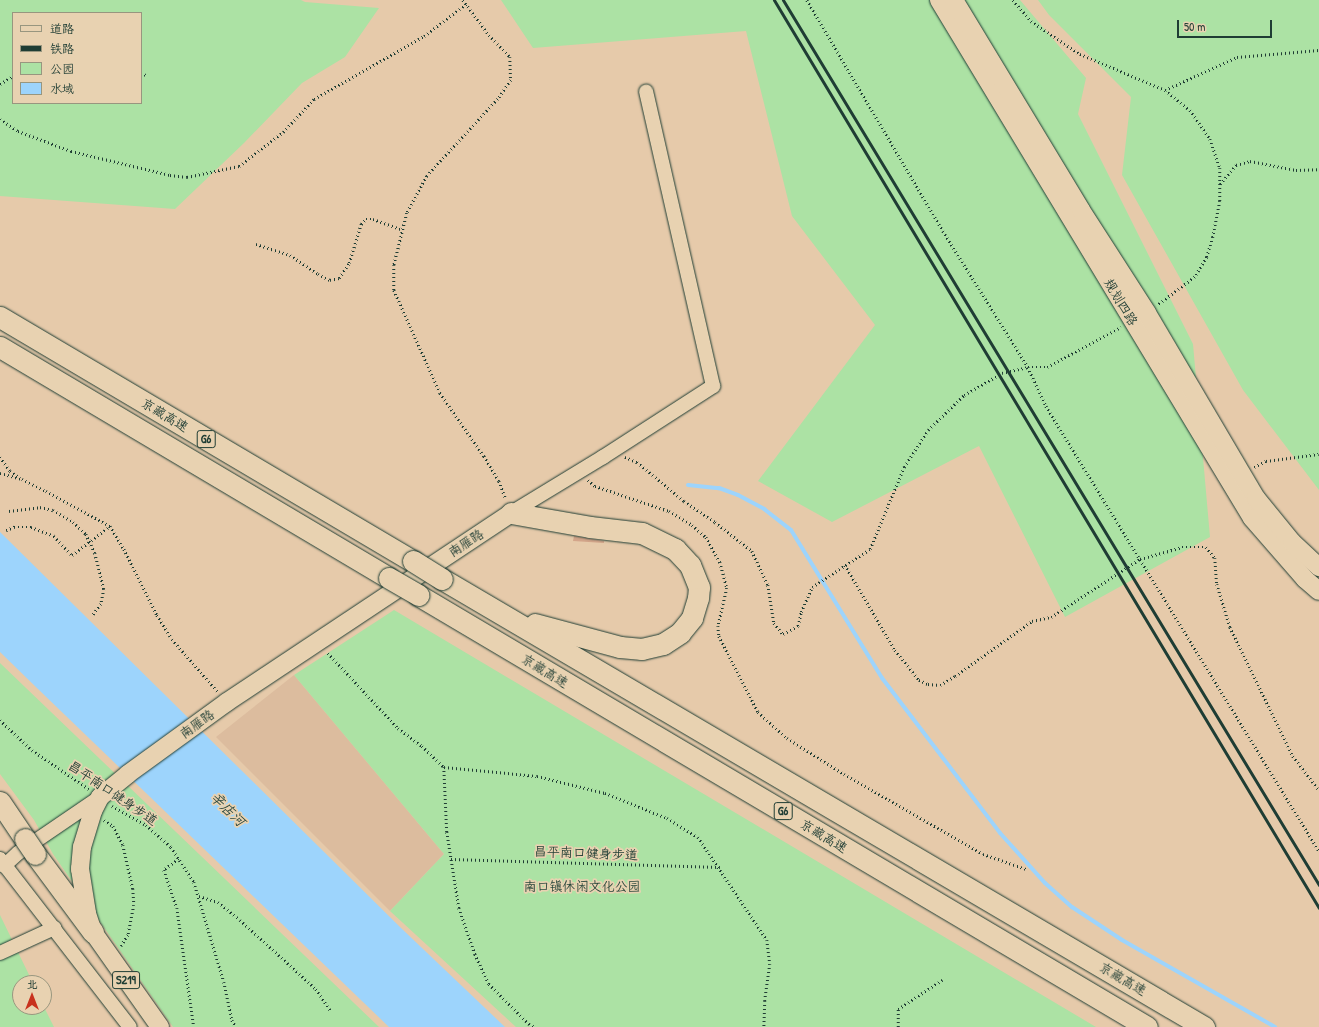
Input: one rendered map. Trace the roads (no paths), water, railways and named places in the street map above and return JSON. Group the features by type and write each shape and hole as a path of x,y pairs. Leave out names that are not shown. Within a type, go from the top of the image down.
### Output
{"highway":[{"name":"京藏高速","path":"0,317 1204,1027"},
{"name":"京藏高速","path":"0,347 1147,1027"},
{"path":"504,615 570,634 620,646 642,649 663,644 680,633 692,618 698,598 699,587 690,565 674,549 642,533 590,527 511,513"},
{"path":"0,802 30,846 93,932"}],"main road":[{"name":"规划四路","path":"939,0 1256,498 1288,537 1319,567"},
{"name":"规划四路","path":"954,0 1081,210 1252,518 1305,579 1319,591"},
{"name":"南雁路","path":"96,804 128,774 207,716 317,640 511,513"},
{"path":"93,932 87,913 80,869 82,846 96,804"},
{"name":"S219","path":"93,932 160,1027"}],"street":[{"path":"511,513 612,452 713,386 646,92"},
{"path":"96,804 2,862 130,1027"},
{"path":"0,953 54,928"}],"water":[{"name":"辛店河","path":"0,532 401,928 505,1027 389,1027 0,652"}],"waterway":[{"path":"688,485 719,488 738,495 764,509 791,530 882,678 1000,833 1045,883 1072,907 1122,940 1275,1027"}],"railway":[{"path":"774,0 1319,908"},
{"path":"783,0 1319,885"}],"park label":[{"name":"南口镇休闲文化公园","path":"582,886"}]}
